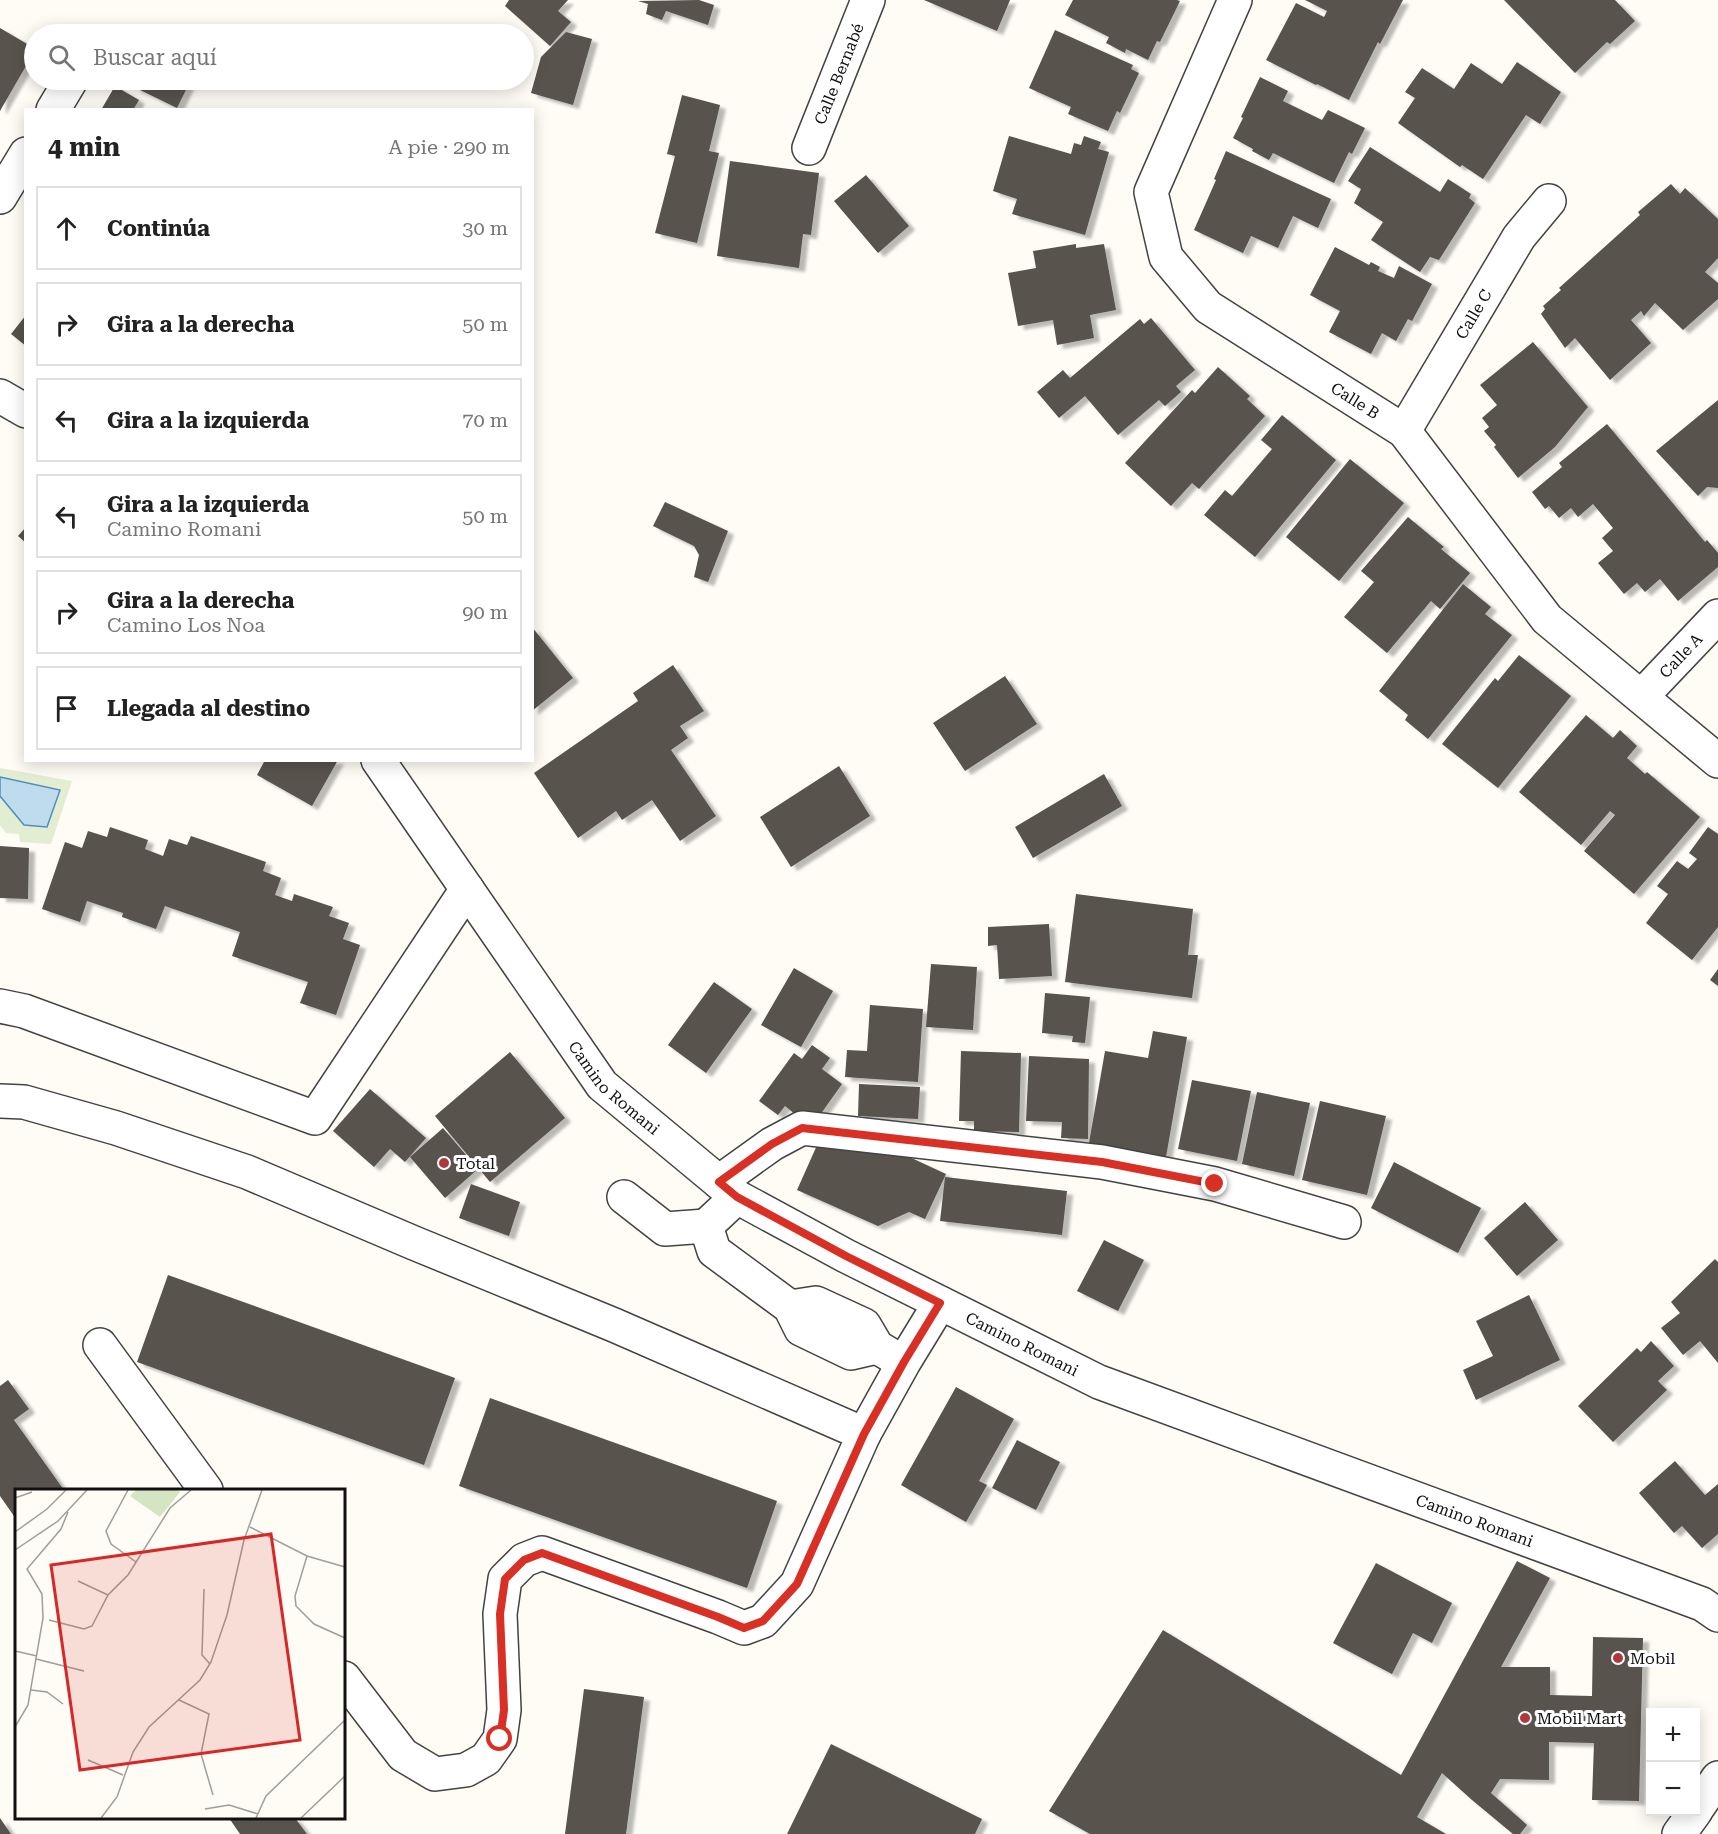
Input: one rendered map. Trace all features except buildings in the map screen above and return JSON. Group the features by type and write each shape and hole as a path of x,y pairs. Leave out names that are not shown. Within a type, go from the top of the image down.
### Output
{"street":[{"name":"Calle Bernabé","path":"809,148 868,0"},
{"name":"Calle B","path":"1235,0 1151,192 1166,257 1208,307 1404,431 1547,619 1718,761"},
{"path":"53,108 65,90"},
{"path":"0,197 24,157"},
{"name":"Calle C","path":"1404,431 1519,237 1550,201"},
{"path":"0,396 24,410"},
{"name":"Calle A","path":"1642,696 1718,616"},
{"name":"Camino Romani","path":"379,762 602,1085 728,1189 846,1256 1100,1382 1702,1604 1718,1615"},
{"path":"0,1006 24,1011 315,1118 467,889"},
{"path":"0,1101 24,1102 116,1128 247,1172 614,1325 864,1434"},
{"path":"890,1355 864,1325 816,1303 790,1307 714,1251 706,1226 728,1189 772,1144 802,1128 1102,1162 1215,1184 1344,1221"},
{"path":"624,1197 665,1229 706,1226"},
{"path":"345,1679 403,1755 435,1774 466,1770 486,1759 500,1739 504,1710 500,1614 505,1579 524,1560 542,1553 744,1628 763,1621 797,1584 864,1434 890,1355 940,1303"},
{"path":"100,1345 205,1489"},
{"path":"1700,1804 1718,1778"},
{"path":"1679,1834 1692,1816"}],"green space":[{"path":"0,768 72,781 51,844 20,842 19,834 6,833 0,825"}],"water":[{"path":"0,777 60,790 47,827 24,825 0,796"}],"place":[{"name":"Total","path":"444,1163"},
{"name":"Mobil","path":"1618,1658"},
{"name":"Mobil Mart","path":"1525,1718"}],"route":[{"path":"500,1739 504,1710 500,1614 505,1579 524,1560 542,1553 744,1628 763,1621 797,1584 864,1434 940,1303 846,1256 737,1197 719,1182 772,1144 802,1128 1102,1162 1215,1184"}]}
